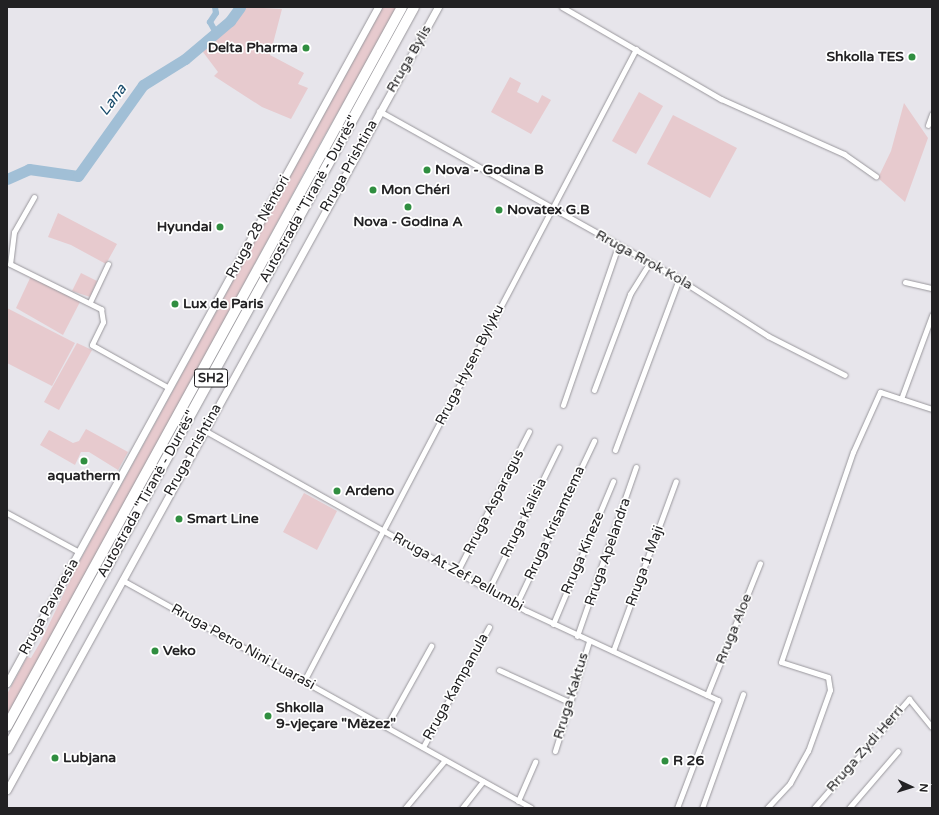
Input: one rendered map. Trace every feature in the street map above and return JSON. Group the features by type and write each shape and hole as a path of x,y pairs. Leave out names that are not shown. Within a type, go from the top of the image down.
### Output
{"highway":[{"name":"Autostrada \"Tiranë - Durrës\"","path":"7,726 402,7"},
{"name":"Autostrada \"Tiranë - Durrës\"","path":"7,749 414,7"}],"main road":[{"name":"Rruga 28 Nëntori","path":"79,552 378,7"},
{"name":"Rruga Bylis","path":"379,111 438,7"},
{"name":"Rruga Prishtina","path":"7,790 379,111"},
{"name":"Rruga Pavaresia","path":"7,683 79,552"}],"street":[{"path":"562,7 721,98 844,154 876,176"},
{"name":"Rruga Hysen Bylyku","path":"304,681 636,49"},
{"name":"Rruga Rrok Kola","path":"379,111 551,209 679,279 768,336 845,375"},
{"path":"928,125 932,114"},
{"path":"34,197 14,232 10,264 90,302 101,309 104,317 92,345 169,388"},
{"path":"563,405 618,246"},
{"path":"594,390 630,294 649,263"},
{"path":"90,302 108,264"},
{"path":"615,450 679,279"},
{"path":"905,282 932,288"},
{"path":"901,398 932,315"},
{"path":"767,808 790,783 808,751 830,690 828,677 781,662 853,452 880,392 932,409"},
{"name":"Rruga At Zef Pellumbi","path":"204,430 516,605 577,636 613,651 718,700 677,808"},
{"name":"Rruga Asparagus","path":"457,572 529,431"},
{"name":"Rruga Krisamtema","path":"516,605 594,441"},
{"name":"Rruga Kalisia","path":"489,589 558,447"},
{"name":"Rruga Apelandra","path":"577,636 636,467"},
{"name":"Rruga Kineze","path":"553,624 613,481"},
{"name":"Rruga 1 Maji","path":"613,651 676,481"},
{"path":"7,513 79,552"},
{"name":"Rruga Aloe","path":"707,695 760,563"},
{"name":"Rruga Petro Nini Luarasi","path":"122,580 531,808"},
{"name":"Rruga Kampanula","path":"423,747 489,627"},
{"name":"Rruga Kaktus","path":"555,750 567,701 589,641"},
{"path":"386,727 431,646"},
{"path":"499,670 567,701"},
{"path":"702,808 743,694"},
{"name":"Rruga Zydi Herri","path":"814,808 909,699 932,727"},
{"path":"849,808 898,751"},
{"path":"405,808 445,760"},
{"path":"518,801 535,762"},
{"path":"462,808 483,781"}],"shaded area":[{"path":"242,7 282,9 270,55 304,73 298,84 308,88 291,119 262,107 214,76 218,72 200,48 231,24"},
{"path":"383,7 398,7 317,149 7,721 7,694 27,657 31,658 41,641 78,564"},
{"path":"510,77 521,83 517,92 538,103 542,95 551,100 531,134 491,112"},
{"path":"639,92 663,106 636,154 612,141"},
{"path":"904,103 928,138 905,202 878,178 891,151"},
{"path":"673,115 737,148 710,198 647,164"},
{"path":"58,213 117,244 106,264 71,245 48,237"},
{"path":"81,273 97,281 90,297 72,291"},
{"path":"31,276 81,300 63,335 16,308"},
{"path":"7,308 75,343 52,386 7,363"},
{"path":"77,343 92,350 59,410 44,402"},
{"path":"86,429 128,452 118,470 89,452 81,452 75,465 40,445 49,430 73,443 79,441"},
{"path":"304,493 337,511 317,550 283,532"}],"waterway":[{"path":"215,7 216,13 210,22 215,31"},
{"name":"Lana","path":"7,179 29,169 78,176 143,85 185,59 230,21 240,7"}],"place":[{"name":"Delta Pharma","path":"306,48"},
{"name":"Shkolla TES","path":"912,57"},
{"name":"Nova - Godina B","path":"427,170"},
{"name":"Mon Chéri","path":"373,190"},
{"name":"Nova - Godina A","path":"408,207"},
{"name":"Novatex G.B","path":"499,210"},
{"name":"Hyundai","path":"220,227"},
{"name":"Lux de Paris","path":"175,304"},
{"name":"aquatherm","path":"84,461"},
{"name":"Ardeno","path":"337,491"},
{"name":"Smart Line","path":"179,519"},
{"name":"Veko","path":"155,651"},
{"name":"Shkolla 9-vjeçare \"Mëzez\"","path":"268,716"},
{"name":"Lubjana","path":"55,758"},
{"name":"R 26","path":"665,761"}]}
